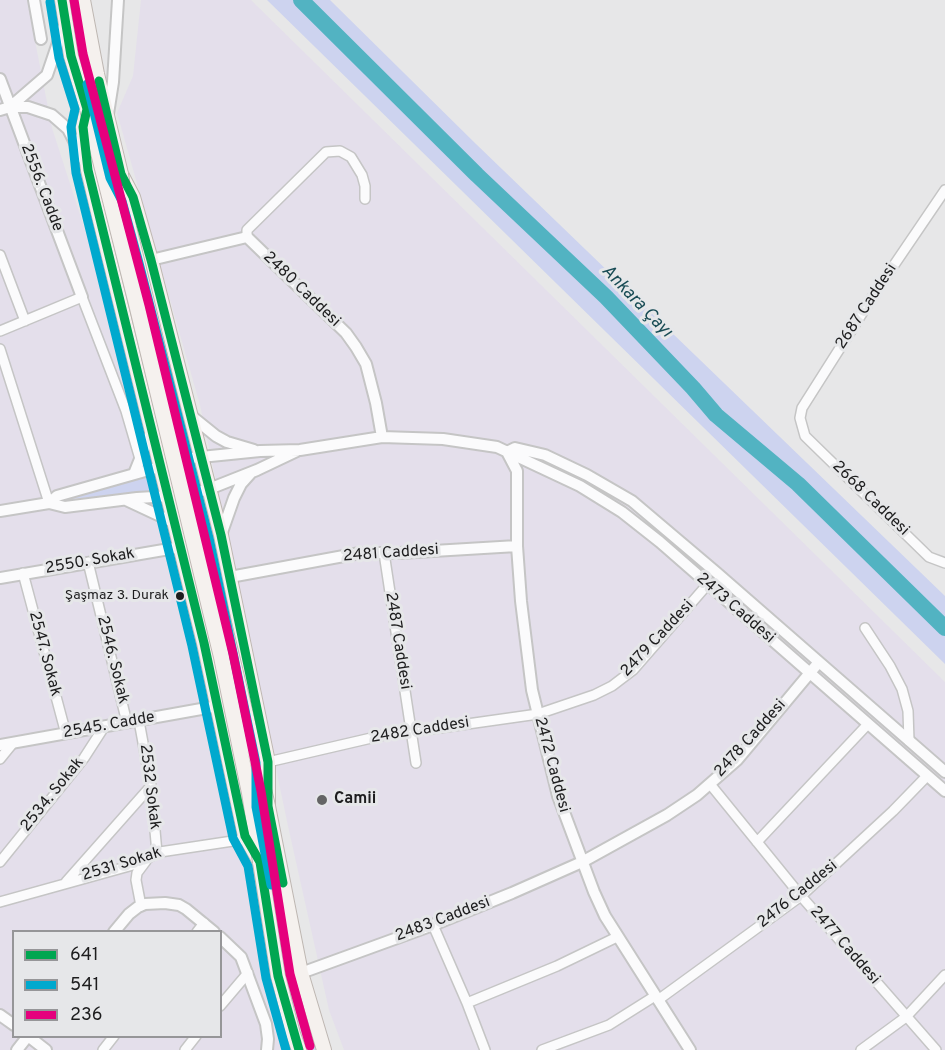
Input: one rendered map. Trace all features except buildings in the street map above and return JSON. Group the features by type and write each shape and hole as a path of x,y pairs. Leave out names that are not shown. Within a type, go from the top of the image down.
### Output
{"main road":[{"path":"62,0 71,56 87,109 143,331 220,657 249,793 279,976 290,1024 299,1050"},
{"path":"83,0 129,227 268,806 301,973 324,1050"},
{"path":"87,109 82,127 88,170 181,547 246,839 260,862"},
{"path":"120,174 130,189 151,260 221,537 268,762 268,806"},
{"path":"151,428 164,435 175,434 183,428 189,413"},
{"path":"181,547 183,539 196,530 213,530 221,537"}],"street":[{"path":"34,0 41,39"},
{"path":"108,118 113,82 118,0"},
{"path":"5,109 47,75 65,22"},
{"name":"2556. Cadde","path":"0,79 5,109 82,297"},
{"path":"5,109 28,107 45,112 62,123 77,144 88,170"},
{"path":"151,260 247,237 247,230 326,152 340,151 351,157 362,174 365,199"},
{"name":"2687 Caddesi","path":"801,427 802,408 873,296 945,190"},
{"name":"2480 Caddesi","path":"247,237 346,333 356,347 367,368 382,437"},
{"path":"0,255 25,321"},
{"path":"0,331 82,297 126,411 140,459"},
{"path":"0,349 49,503"},
{"path":"189,413 216,436 227,442 260,451"},
{"name":"2668 Caddesi","path":"801,427 805,436 929,556 945,563"},
{"path":"134,474 151,428"},
{"name":"2473 Caddesi","path":"49,503 57,496 160,465 201,457 260,451 300,450 382,437 443,439 497,447 580,486 611,505 660,542 945,791"},
{"name":"2473 Caddesi","path":"507,452 515,448 545,455 587,474 632,501 945,772"},
{"name":"2473 Caddesi","path":"0,511 49,503 65,507 123,499 187,495 209,489 300,450"},
{"name":"2472 Caddesi","path":"507,452 517,471 521,601 532,690 558,796 594,892 617,937 690,1050"},
{"path":"221,537 234,498 241,484 251,472"},
{"path":"123,499 173,522"},
{"name":"2481 Caddesi","path":"230,577 360,553 518,546"},
{"name":"2550. Sokak","path":"0,578 181,547"},
{"name":"2487 Caddesi","path":"384,553 416,763"},
{"name":"2546. Sokak","path":"88,562 127,723"},
{"name":"2547. Sokak","path":"23,573 66,734"},
{"name":"2479 Caddesi","path":"538,714 594,695 625,677 707,585"},
{"path":"865,628 902,689 908,711 909,741"},
{"name":"2478 Caddesi","path":"582,862 667,815 710,784 737,760 819,662"},
{"name":"2545. Cadde","path":"0,745 218,706"},
{"name":"2482 Caddesi","path":"268,762 410,729 425,730 538,714"},
{"name":"2532 Sokak","path":"139,721 152,786 155,854"},
{"path":"757,842 868,724"},
{"name":"2534. Sokak","path":"0,862 84,758 104,727"},
{"path":"0,759 13,743"},
{"name":"2476 Caddesi","path":"542,1050 609,1025 656,998 801,896 885,819 927,776"},
{"name":"2477 Caddesi","path":"710,784 801,896 936,1050"},
{"path":"66,882 152,786"},
{"name":"2531 Sokak","path":"0,902 133,865 155,854 246,839"},
{"path":"141,906 136,880 137,873 155,854"},
{"name":"2483 Caddesi","path":"301,973 433,925 582,862"},
{"path":"116,930 129,914 141,906 165,903 179,905 201,927"},
{"path":"433,925 467,1003 483,1049"},
{"path":"467,1003 557,966 617,937"},
{"path":"222,939 241,957 248,973 266,1024 267,1050"},
{"path":"222,1004 248,973"},
{"path":"861,1050 906,1017 945,975"},
{"path":"17,1050 26,1038"},
{"path":"31,1038 46,1050"},
{"path":"103,1050 112,1038"},
{"path":"185,1050 194,1038"}],"shaded area":[{"path":"0,0 27,0 52,128 190,555 265,974 292,1050 0,1050"},
{"path":"70,0 77,0 89,64 178,407 193,442 175,445 81,65"},
{"path":"141,0 251,0 945,682 945,1050 344,1050 329,1010 200,405 117,113 133,76"},
{"path":"267,0 330,0 476,144 945,596 945,664"},
{"path":"156,475 161,491 60,500"},
{"path":"205,507 296,985 316,1050 307,1050 289,991 190,512"}],"waterway":[{"name":"Ankara Çayı","path":"301,0 477,175 606,297 716,415 798,484 945,628"}],"transit line":[{"name":"641","path":"62,0 71,56 87,109 83,127 88,170 204,643 245,836 260,862 278,976 299,1050"},
{"name":"236","path":"74,0 83,54 149,305 233,654 261,791 290,974 310,1046"},
{"name":"541","path":"50,2 59,58 75,109 71,127 76,173 192,646 233,838 248,866 266,978 286,1050"},
{"name":"641","path":"99,81 121,174 133,197 151,260 221,535 268,762 268,806 283,883"},
{"name":"541","path":"87,84 110,178 122,201 139,263 209,538 256,763 256,807 271,885"}],"place":[{"name":"Şaşmaz 3. Durak","path":"180,596"},
{"name":"Camii","path":"322,800"}]}
